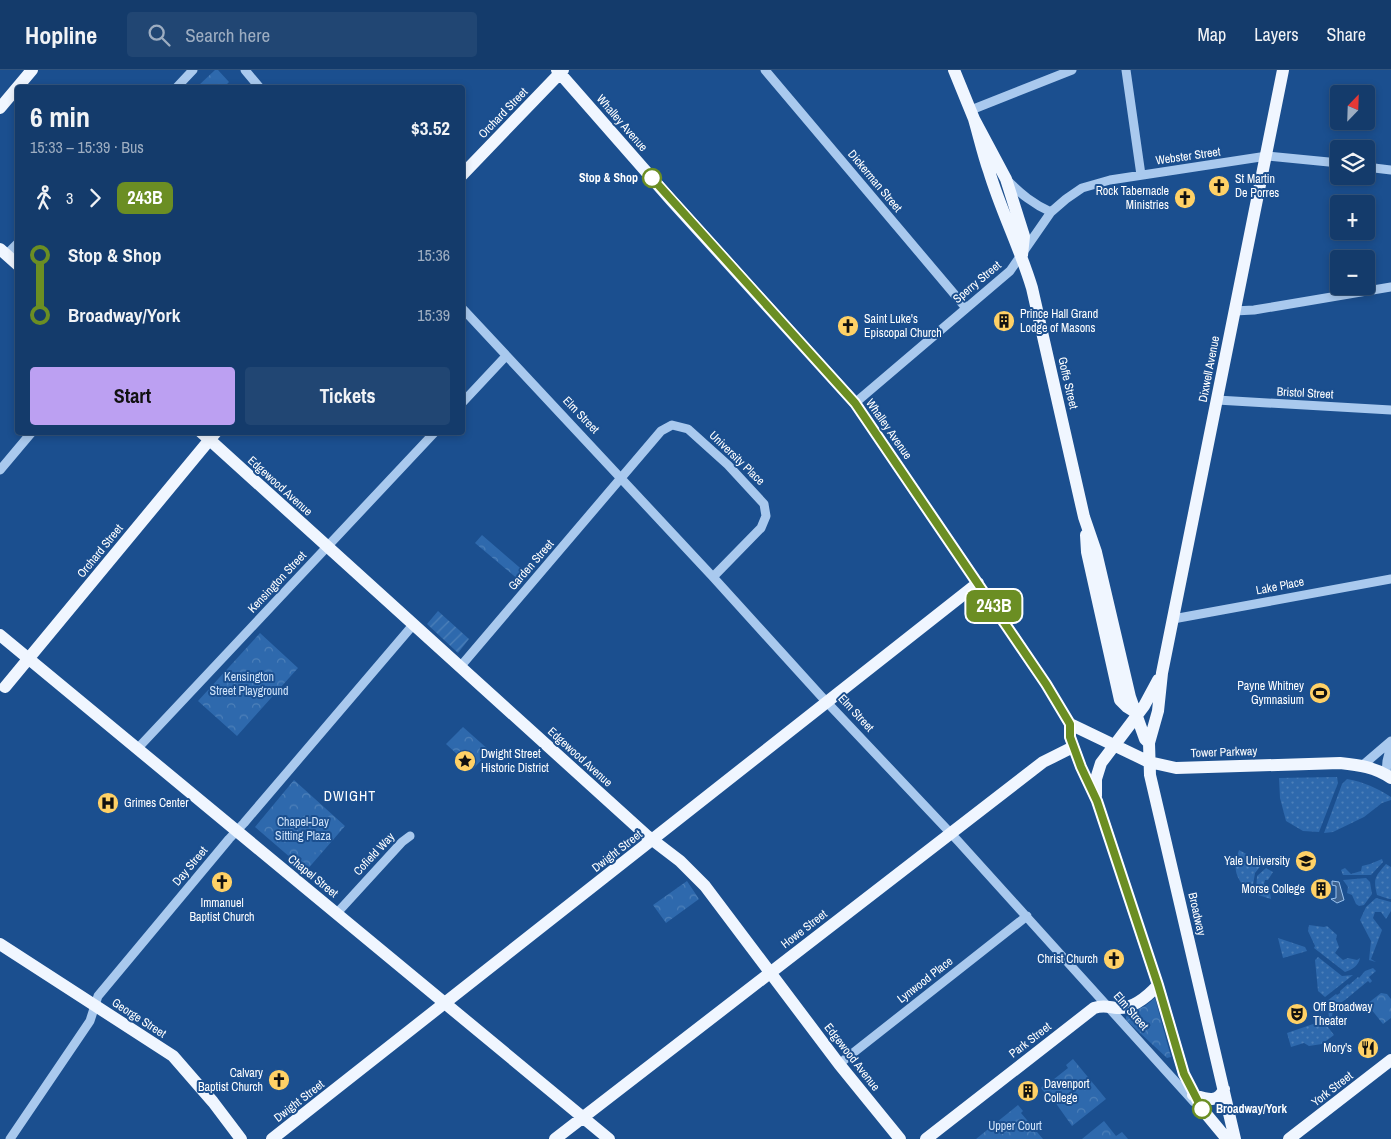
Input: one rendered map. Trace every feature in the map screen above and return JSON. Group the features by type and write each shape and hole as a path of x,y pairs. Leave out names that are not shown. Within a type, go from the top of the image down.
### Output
{"main road":[{"path":"19,85 32,70"},
{"name":"Goffe Street","path":"954,70 973,115 1006,179 1024,236 1022,256"},
{"name":"Dixwell Avenue","path":"1149,745 1158,711 1162,673 1283,70"},
{"name":"Orchard Street","path":"465,171 560,71"},
{"name":"Whalley Avenue","path":"560,71 671,200 855,403 1046,684 1070,724 1070,737 1073,747 1097,801"},
{"path":"0,108 15,90"},
{"name":"Goffe Street","path":"973,115 988,171 1012,236 1022,256 1032,288 1084,517 1096,552 1130,697 1145,739 1149,745"},
{"path":"3,252 15,263"},
{"name":"Orchard Street","path":"5,687 209,435"},
{"name":"Edgewood Avenue","path":"209,435 412,625 653,841 680,861 705,886 839,1064 900,1139"},
{"name":"Dwight Street","path":"272,1139 653,841 978,583"},
{"name":"Chapel Street","path":"0,635 609,1139"},
{"name":"Dixwell Avenue","path":"1097,801 1097,771 1100,763 1144,706 1162,673"},
{"name":"Tower Parkway","path":"1070,724 1150,762 1176,768 1340,762 1363,765 1389,776"},
{"name":"Broadway","path":"1149,745 1150,775 1235,1139"},
{"name":"Howe Street","path":"554,1139 1043,762 1073,747"},
{"path":"1097,801 1158,985 1184,1074 1202,1109"},
{"name":"George Street","path":"0,944 173,1056 213,1102 240,1139"},
{"name":"Park Street","path":"926,1139 1094,1008 1108,1006 1124,1008 1143,999 1158,985"},
{"name":"York Street","path":"1289,1139 1391,1060"},
{"path":"1194,1094 1214,1100 1220,1097 1224,1089"},
{"name":"Elm Street","path":"1202,1109 1227,1139"}],"street":[{"path":"179,85 193,70"},
{"path":"245,70 258,85"},
{"name":"Dickerman Street","path":"765,70 966,308"},
{"path":"973,115 1072,70"},
{"path":"1126,70 1141,175"},
{"name":"Webster Street","path":"1022,256 1051,212 1082,188 1110,180 1267,156 1330,162"},
{"path":"1375,168 1391,170"},
{"path":"1006,179 1023,196 1037,206 1051,212"},
{"path":"3,252 15,245"},
{"name":"Sperry Street","path":"855,403 1010,271 1022,256"},
{"path":"1234,311 1254,310 1391,287"},
{"name":"Elm Street","path":"465,311 951,833 1172,1079 1202,1109"},
{"path":"465,400 506,356"},
{"name":"Bristol Street","path":"1217,400 1391,410"},
{"name":"University Place","path":"622,478 661,431 672,425 688,429 728,465 752,490 764,504 766,516 761,528 713,577"},
{"path":"0,470 29,435"},
{"name":"Kensington Street","path":"138,748 432,435"},
{"name":"Garden Street","path":"460,667 622,478"},
{"name":"Lake Place","path":"1173,619 1391,579"},
{"name":"Day Street","path":"10,1139 90,1021 98,996 412,625"},
{"path":"1363,765 1391,741"},
{"name":"Tower Parkway","path":"1389,776 1387,762 1391,745"},
{"name":"Cofield Way","path":"337,913 402,842 410,836"},
{"name":"Lynwood Place","path":"839,1064 1027,916"}],"green space":[{"path":"215,70 218,70 229,82 226,85 199,85"},
{"path":"482,535 526,573 520,581 475,543"},
{"path":"438,611 469,639 458,653 427,624"},
{"name":"Kensington Street Playground","path":"260,633 298,668 237,736 198,701"},
{"path":"463,727 490,751 473,769 446,744"},
{"path":"1337,777 1338,783 1319,832 1303,831 1286,821 1280,798 1279,778"},
{"path":"1347,779 1375,788 1391,797 1391,800 1382,803 1364,817 1333,832 1324,833 1342,784"},
{"name":"Chapel-Day Sitting Plaza","path":"294,780 345,826 306,871 255,827"},
{"path":"324,813 340,827 317,854 301,840"},
{"path":"1239,850 1263,863 1255,873 1252,891 1249,893 1236,873"},
{"path":"1382,859 1383,862 1371,875 1343,875 1341,870 1345,868 1351,874 1361,871 1362,866"},
{"path":"1386,864 1391,867 1391,899 1377,895 1376,889 1376,878"},
{"path":"1266,868 1273,872 1268,880 1265,880 1264,884 1269,886 1271,899 1258,895 1256,891 1257,876"},
{"path":"1366,878 1370,882 1372,894 1364,905 1359,906 1352,895 1347,893 1348,887 1343,880"},
{"path":"687,881 699,899 666,923 653,905"},
{"path":"1376,898 1391,902 1391,911 1386,919 1381,912 1375,912 1373,918 1382,930 1371,959 1376,962 1369,960 1371,941 1360,920 1366,907"},
{"path":"1309,925 1327,926 1337,935 1336,939 1339,947 1335,953 1343,960 1348,958 1357,960 1360,958 1357,965 1345,972 1314,948 1315,946 1308,931"},
{"path":"1278,938 1305,947 1307,951 1283,958"},
{"path":"1318,957 1342,976 1353,975 1325,997 1318,991 1315,960"},
{"path":"1373,968 1376,971 1369,977 1372,981 1370,983 1368,981 1345,1000 1333,1007 1332,1017 1329,1017 1327,1001 1340,993 1348,984 1359,978 1365,971"},
{"path":"1381,993 1387,994 1391,999 1391,1018 1383,1024 1367,1004"},
{"path":"1155,998 1171,1057 1167,1058 1126,1020 1128,1014 1145,1006"},
{"path":"1319,1022 1320,1024 1324,1022 1334,1035 1322,1044 1309,1046 1304,1043 1291,1047 1287,1033"},
{"path":"1073,1059 1106,1099 1072,1126 1050,1095 1048,1097 1041,1088 1068,1068 1066,1065"},
{"name":"Upper Court","path":"1018,1105 1023,1111 1021,1113 1043,1139 976,1139"},
{"path":"1104,1121 1116,1136 1122,1132 1128,1139 1082,1139"}],"shaded area":[{"path":"1332,881 1339,882 1344,900 1337,903 1331,899 1336,898 1336,886 1332,885"}],"bus line":[{"name":"243B","path":"652,178 855,403 1046,684 1070,724 1070,737 1081,767 1097,801 1158,985 1184,1074 1202,1109"}],"place":[{"name":"Stop & Shop","path":"652,178"},
{"name":"St Martin De Porres","path":"1219,186"},
{"name":"Rock Tabernacle Ministries","path":"1185,198"},
{"name":"Prince Hall Grand Lodge of Masons","path":"1004,321"},
{"name":"Saint Luke's Episcopal Church","path":"848,326"},
{"name":"Payne Whitney Gymnasium","path":"1320,693"},
{"name":"Dwight Street Historic District","path":"465,761"},
{"name":"Grimes Center","path":"108,803"},
{"name":"Yale University","path":"1306,861"},
{"name":"Immanuel Baptist Church","path":"222,882"},
{"name":"Morse College","path":"1321,889"},
{"name":"Christ Church","path":"1114,959"},
{"name":"Off Broadway Theater","path":"1297,1014"},
{"name":"Mory's","path":"1368,1048"},
{"name":"Calvary Baptist Church","path":"279,1080"},
{"name":"Davenport College","path":"1028,1091"},
{"name":"Broadway/York","path":"1202,1109"}],"district":[{"name":"DWIGHT","path":"350,796"}]}
